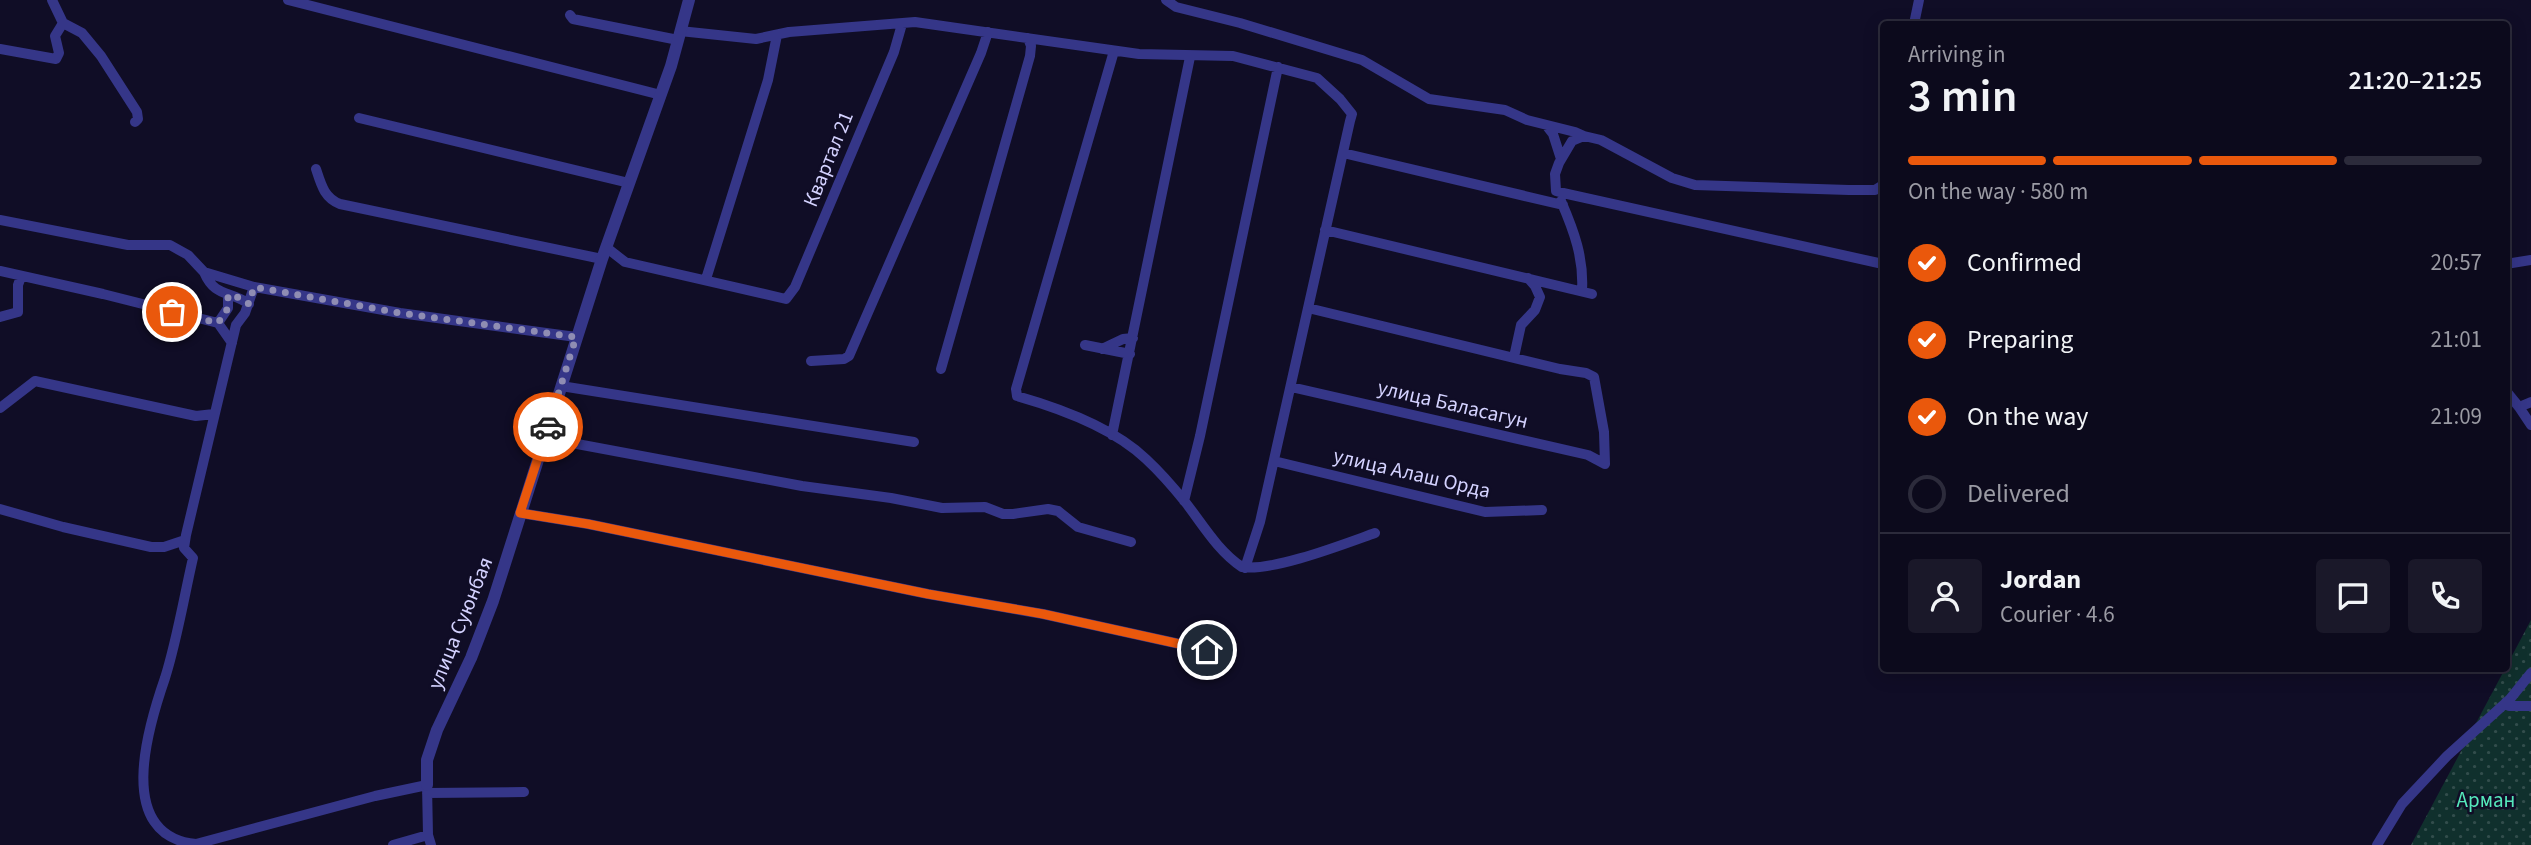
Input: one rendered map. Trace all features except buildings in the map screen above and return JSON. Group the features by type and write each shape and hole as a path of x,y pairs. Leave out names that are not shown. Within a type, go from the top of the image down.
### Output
{"street":[{"path":"52,0 63,23 82,33 101,56 137,112 138,119 135,122"},
{"path":"288,0 661,95"},
{"path":"679,36 689,0"},
{"path":"1166,0 1176,7 1240,23 1362,60 1429,99 1505,110 1545,125 1601,140 1672,178 1695,185 1849,190 1875,190 1880,187"},
{"path":"1915,21 1919,0"},
{"path":"570,15 573,19 679,36 756,39 915,22 1114,51 1190,57 1233,56 1317,78 1352,114 1260,522 1245,568"},
{"path":"0,49 56,59 58,52 55,36 63,23"},
{"name":"Квартал 21","path":"706,279 786,299 795,287 894,52 902,24"},
{"path":"811,361 844,359 849,356 988,32"},
{"path":"317,169 325,193 331,201 340,204 604,254 625,262 706,279 768,80 777,35"},
{"name":"улица Суюнбая","path":"430,840 427,760 496,591 576,337 679,36"},
{"path":"941,369 1030,56 1028,38"},
{"path":"1114,51 1017,396 1068,413 1112,435 1146,458 1184,501 1219,547 1245,568 1305,556 1375,533"},
{"path":"1112,435 1190,57"},
{"path":"1184,501 1279,67"},
{"path":"359,118 629,183"},
{"path":"1545,125 1553,134 1561,159"},
{"path":"1325,230 1587,292 1577,241 1554,185 1561,159 1572,141 1584,136"},
{"path":"1343,153 1563,205"},
{"path":"1556,191 1880,263"},
{"path":"0,219 128,245 170,245 188,255 204,272 212,287 241,298 249,304"},
{"path":"2510,263 2531,260"},
{"path":"0,271 218,323 232,343"},
{"path":"204,272 254,287 400,313 576,337"},
{"path":"0,317 18,312 18,285 21,278 26,277"},
{"path":"1308,308 1514,357 1521,325 1535,310 1540,297 1528,278"},
{"path":"254,287 249,304 236,325 185,540 184,548 193,558 164,678 154,708 142,774 145,800 151,815 162,830 178,844 196,844 375,796 427,789 524,792"},
{"path":"218,323 228,308 228,295"},
{"path":"1102,349 1133,338"},
{"path":"1085,345 1129,354"},
{"name":"улица Баласагун","path":"1291,387 1587,455 1605,464 1604,432 1594,377 1514,357"},
{"path":"0,408 35,381 196,416 214,414"},
{"path":"561,386 914,442"},
{"path":"2510,396 2531,425"},
{"path":"2519,407 2531,402"},
{"path":"545,438 802,486 942,508 985,508 1003,514 1048,509 1058,511 1078,527 1131,542"},
{"name":"улица Алаш Орда","path":"1274,461 1485,512 1542,510"},
{"path":"0,509 151,547 164,547 185,540"},
{"path":"520,513 588,524 928,594 1043,614 1207,650"},
{"path":"2376,845 2402,804 2447,756 2507,702 2531,673"},
{"path":"2507,702 2510,706 2531,706"},
{"path":"393,845 430,840"}],"green space":[{"name":"Арман","path":"2531,620 2531,845 2411,845 2503,672 2510,672 2510,659"}],"way so far":[{"path":"172,312 218,323 228,308 228,295 241,298 249,304 254,287 360,307 576,337 548,427"}],"route":[{"path":"548,427 520,513 770,560 928,594 1043,614 1207,650"}]}
